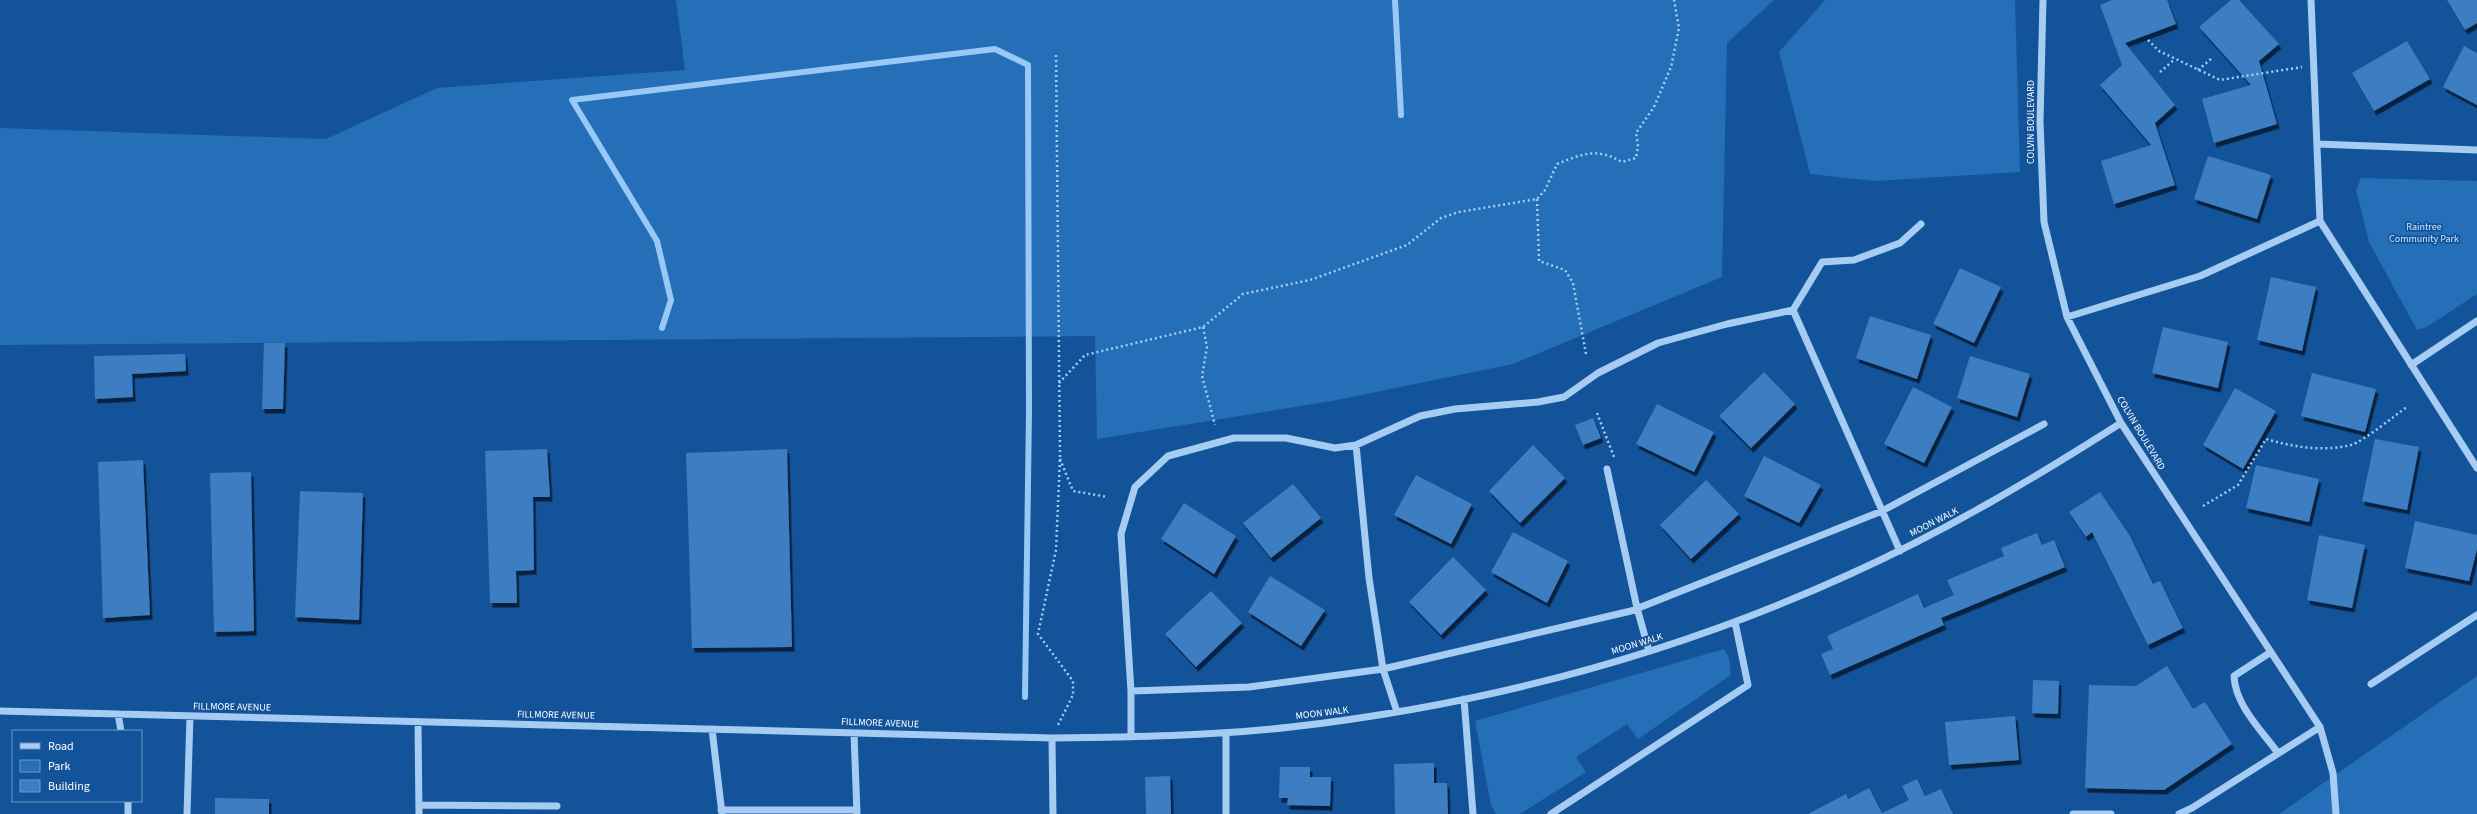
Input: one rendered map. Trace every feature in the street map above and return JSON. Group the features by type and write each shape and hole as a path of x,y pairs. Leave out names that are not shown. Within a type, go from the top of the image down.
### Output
{"street":[{"name":"COLVIN BOULEVARD","path":"2043,0 2040,122 2044,222 2067,317 2121,423 2320,727 2333,773 2336,814"},
{"path":"2311,0 2320,221 2410,365 2477,468"},
{"path":"2317,144 2477,150"},
{"path":"2067,317 2200,276 2320,221"},
{"path":"1131,737 1131,691 1121,534 1135,487 1168,456 1234,438 1286,438 1335,448 1356,445 1420,416 1455,409 1538,402 1564,397 1598,373 1658,343 1728,324 1793,310 1822,262 1854,260 1900,243 1921,224"},
{"path":"1793,310 1900,551"},
{"path":"2410,365 2477,321"},
{"name":"MOON WALK","path":"1112,738 1226,733 1291,727 1397,712 1548,680 1649,651 1735,622 1796,598 1900,551 2001,498 2121,423"},
{"path":"1131,691 1250,687 1383,669 1637,608 1882,511 2044,424"},
{"path":"1356,445 1369,578 1383,669 1397,712"},
{"path":"1607,469 1637,608 1649,651"},
{"path":"2371,684 2477,615"},
{"path":"1551,814 1748,685 1735,622"},
{"path":"2271,652 2234,676 2235,686 2240,700 2278,753"},
{"path":"1464,699 1473,814"},
{"name":"FILLMORE AVENUE","path":"0,711 1052,738 1112,738"},
{"path":"118,714 121,730"},
{"path":"187,814 190,716"},
{"path":"418,722 419,814"},
{"path":"2179,814 2320,727"},
{"path":"712,729 721,812 857,812 854,733"},
{"path":"1226,733 1226,814"},
{"path":"1052,738 1053,814"},
{"path":"128,802 128,814"},
{"path":"419,805 558,806"},
{"path":"2073,814 2111,814"}],"path":[{"path":"1586,354 1573,283 1564,270 1539,261 1537,199 1544,190 1557,164 1582,154 1606,153 1622,162 1636,158 1638,146 1636,133 1654,107 1671,67 1679,28 1674,0"},
{"path":"2148,40 2158,51 2220,80 2282,68 2314,66"},
{"path":"1052,738 1073,695 1073,680 1038,634 1056,550 1060,458 1056,55"},
{"path":"2160,72 2175,59"},
{"path":"2198,70 2211,59"},
{"path":"1059,383 1085,356 1204,327 1243,294 1310,280 1407,245 1441,218 1459,212 1537,199"},
{"path":"1204,327 1207,347 1202,376 1215,425"},
{"path":"2203,506 2238,485 2266,439 2293,447 2316,448 2352,445 2407,407"},
{"path":"1596,413 1614,457 1607,469"},
{"path":"1060,458 1073,491 1108,496"}],"green space":[{"path":"676,0 1774,0 1727,43 1722,277 1513,364 1332,401 1097,439 1095,336 0,345 0,128 326,139 437,88 685,70"},
{"path":"1825,0 2015,0 2020,172 1875,181 1810,174 1779,52"},
{"name":"Raintree Community Park","path":"2361,178 2477,181 2477,294 2427,327 2417,330 2369,242 2356,190"},
{"path":"1724,649 1729,658 1731,675 1638,739 1627,724 1576,757 1586,772 1520,814 1496,814 1491,805 1475,721"},
{"path":"2477,676 2477,814 2279,814"}],"building":[{"path":"2112,0 2167,0 2176,24 2125,43 2175,105 2155,123 2175,185 2114,204 2101,161 2151,145 2100,85 2122,65 2100,5"},
{"path":"2231,0 2239,0 2279,44 2259,61 2277,124 2214,143 2202,99 2251,85 2199,27"},
{"path":"2447,0 2477,0 2477,23 2465,30"},
{"path":"2407,41 2430,79 2374,111 2352,73"},
{"path":"2464,46 2477,53 2477,105 2443,87"},
{"path":"2208,156 2271,175 2257,219 2194,199"},
{"path":"1960,268 2001,287 1974,343 1933,324"},
{"path":"2271,277 2316,287 2302,351 2257,340"},
{"path":"1870,316 1931,335 1917,379 1856,358"},
{"path":"2163,327 2228,342 2218,388 2152,373"},
{"path":"264,343 285,343 283,409 262,409"},
{"path":"185,354 186,371 132,374 133,397 95,399 94,356"},
{"path":"1970,356 2030,374 2017,417 1957,398"},
{"path":"1764,372 1795,404 1751,448 1719,416"},
{"path":"2312,373 2376,389 2365,432 2301,416"},
{"path":"1913,387 1952,407 1924,463 1884,444"},
{"path":"2235,388 2276,411 2243,469 2203,445"},
{"path":"1657,404 1714,432 1694,472 1636,444"},
{"path":"1593,418 1601,438 1583,445 1575,425"},
{"path":"2375,439 2419,447 2407,510 2362,501"},
{"path":"1533,445 1565,478 1520,523 1489,491"},
{"path":"547,449 550,497 533,497 534,570 516,571 517,603 490,603 485,451"},
{"path":"787,449 792,647 692,648 686,453"},
{"path":"1764,456 1821,485 1799,523 1744,496"},
{"path":"143,460 150,615 103,618 98,462"},
{"path":"2256,465 2319,479 2309,522 2246,508"},
{"path":"251,472 254,631 214,632 210,473"},
{"path":"1416,475 1472,504 1451,544 1394,515"},
{"path":"1706,480 1739,514 1691,559 1660,525"},
{"path":"1293,484 1321,518 1271,558 1243,523"},
{"path":"300,491 363,493 359,620 295,617"},
{"path":"2100,492 2130,536 2153,584 2160,581 2183,628 2148,645 2092,532 2086,537 2069,512"},
{"path":"1184,503 1236,536 1214,574 1161,539"},
{"path":"2415,521 2477,535 2477,549 2469,581 2405,568"},
{"path":"1513,532 1568,561 1547,603 1491,572"},
{"path":"2037,533 2042,545 2054,540 2065,567 1941,618 1944,625 1830,675 1821,654 1833,649 1827,636 1918,594 1924,608 1954,595 1947,580 2004,556 2001,548"},
{"path":"2319,535 2365,545 2352,608 2307,600"},
{"path":"1453,557 1486,590 1441,635 1409,602"},
{"path":"1270,576 1325,610 1301,646 1248,612"},
{"path":"1211,591 1242,623 1196,667 1165,634"},
{"path":"2167,666 2193,709 2205,702 2232,744 2164,790 2085,788 2089,685 2136,686"},
{"path":"2033,680 2059,681 2058,714 2032,713"},
{"path":"2015,716 2019,760 1949,765 1945,722"},
{"path":"1434,763 1434,783 1447,783 1448,814 1395,814 1394,764"},
{"path":"1280,767 1310,767 1310,777 1331,777 1330,806 1287,805 1288,798 1279,798"},
{"path":"1170,776 1171,814 1146,814 1145,777"},
{"path":"1917,779 1925,796 1941,789 1953,814 1808,814 1846,794 1848,799 1869,788 1882,813 1909,800 1902,786"},
{"path":"215,798 269,799 269,814 215,814"}],"waterway":[{"path":"1395,0 1401,115"},
{"path":"662,328 671,300 657,241 572,100 995,49 1028,65 1029,411 1025,697"}]}
